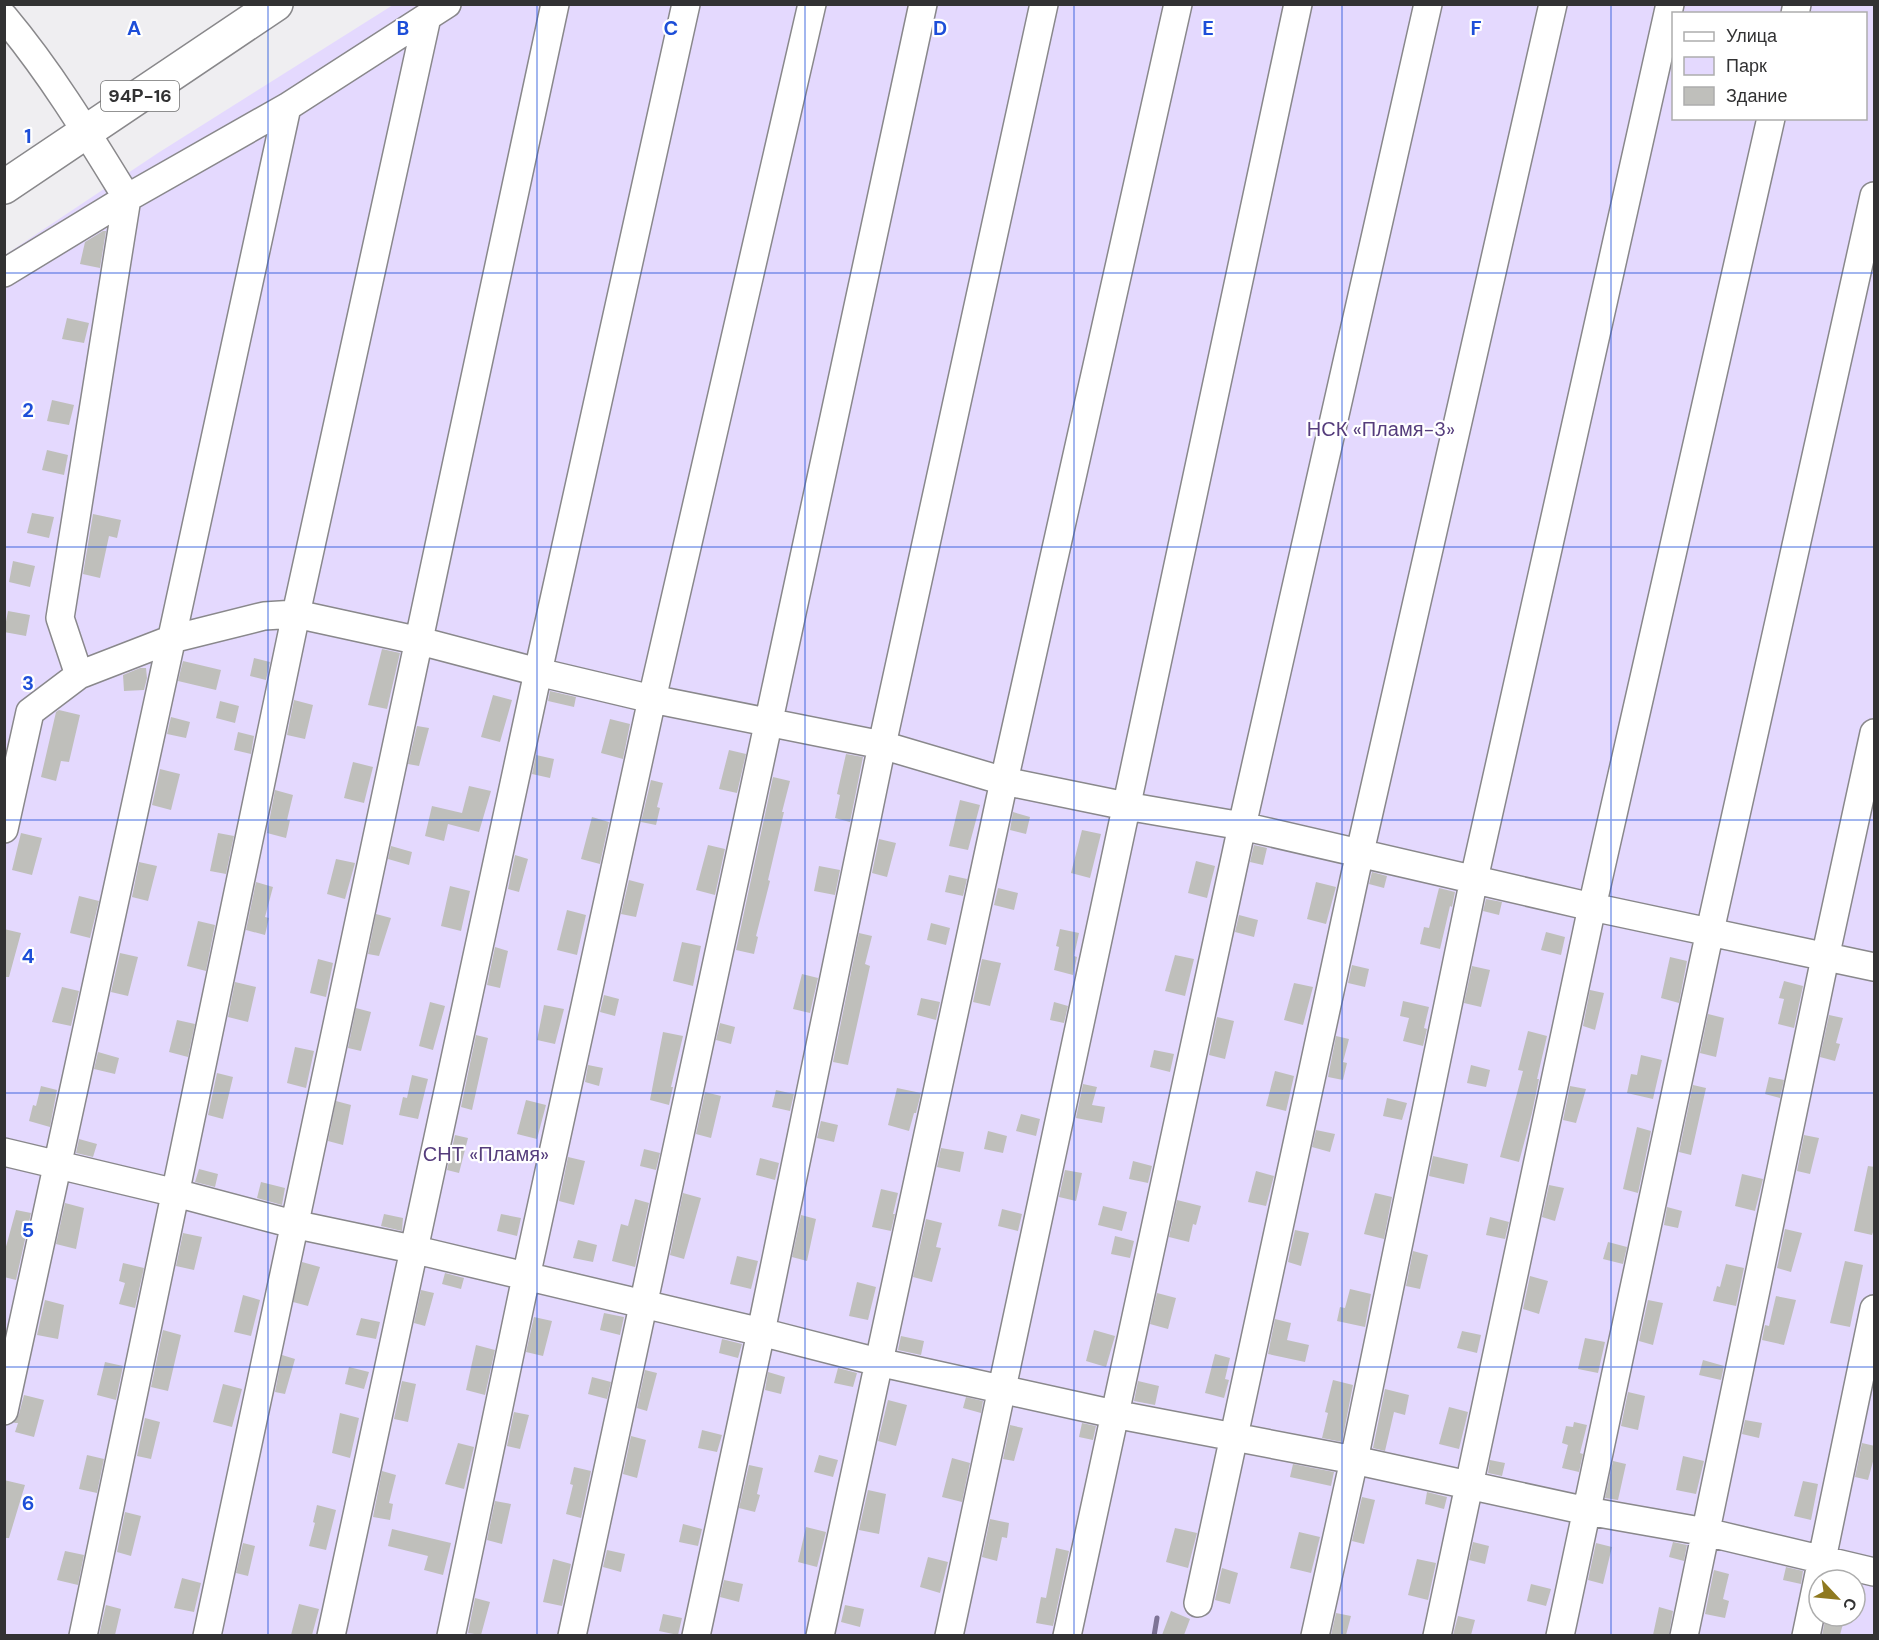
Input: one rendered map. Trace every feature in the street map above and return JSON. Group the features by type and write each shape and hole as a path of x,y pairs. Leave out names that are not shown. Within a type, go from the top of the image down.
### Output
{"main road":[{"name":"94Р-16","path":"4,187 276,4"}],"street":[{"path":"207,1635 555,4"},
{"path":"331,1635 412,1249 686,4"},
{"path":"451,1635 526,1277 652,699 812,4"},
{"path":"572,1635 923,4"},
{"path":"696,1635 882,745 1044,4"},
{"path":"820,1635 1004,781 1178,4"},
{"path":"949,1635 1298,4"},
{"path":"1067,1635 1242,826 1428,4"},
{"path":"1198,1603 1360,852 1553,4"},
{"path":"1316,1635 1474,879 1670,4"},
{"path":"4,273 127,198 286,107 437,11"},
{"path":"83,1635 296,614 437,11"},
{"path":"4,17 25,42 86,132 127,198 60,618 79,675"},
{"path":"4,1411 286,107"},
{"path":"1437,1635 1592,908 1771,120"},
{"path":"1560,1635 1710,931 1875,196"},
{"path":"4,829 30,712 79,675 172,639 264,616 296,614 420,641 652,699 882,745 1004,781 1126,806 1242,826 1592,908 1875,967"},
{"path":"1684,1635 1825,958 1875,733"},
{"path":"4,1152 177,1193 293,1224 412,1249 878,1362 1114,1414 1354,1460 1587,1511 1706,1532 1875,1572"},
{"path":"1806,1635 1875,1309"}],"green space":[{"path":"393,5 1874,5 1874,1635 5,1636 5,255 158,153"}],"building":[{"path":"106,231 100,268 80,264 85,242"},
{"path":"67,318 89,323 84,343 62,339"},
{"path":"52,400 74,405 69,425 47,421"},
{"path":"47,450 68,455 64,475 42,470"},
{"path":"32,513 54,517 49,538 27,533"},
{"path":"93,514 121,520 117,538 109,536 100,578 83,574"},
{"path":"13,561 35,566 30,587 9,582"},
{"path":"8,611 30,615 26,636 4,632"},
{"path":"382,649 400,653 387,709 368,705"},
{"path":"254,658 270,662 266,680 250,676"},
{"path":"183,661 221,670 216,690 178,681"},
{"path":"146,668 147,678 144,690 124,691 123,675"},
{"path":"550,691 576,697 574,707 548,701"},
{"path":"493,695 512,700 500,742 481,737"},
{"path":"294,700 313,705 305,739 287,735"},
{"path":"220,701 239,706 235,723 216,718"},
{"path":"59,710 80,715 69,762 61,761 56,781 41,777 56,712"},
{"path":"171,717 190,722 186,738 167,734"},
{"path":"610,719 630,724 623,759 601,753"},
{"path":"417,726 429,728 419,766 408,764"},
{"path":"238,732 254,736 251,754 234,750"},
{"path":"729,750 746,754 737,793 719,789"},
{"path":"846,754 863,757 850,822 835,818 840,795 837,794"},
{"path":"536,755 554,759 550,778 532,774"},
{"path":"353,762 373,767 364,803 344,798"},
{"path":"160,769 180,774 171,810 152,805"},
{"path":"773,777 790,781 754,954 736,950"},
{"path":"651,780 663,783 657,807 660,808 656,825 641,822"},
{"path":"469,786 491,791 479,832 448,824 444,841 425,836 432,806 462,813"},
{"path":"275,790 293,795 287,820 290,820 286,838 267,833"},
{"path":"960,800 980,805 968,850 949,846"},
{"path":"1013,812 1030,817 1026,834 1010,830"},
{"path":"592,817 609,822 600,864 581,859"},
{"path":"1082,830 1101,834 1090,878 1071,873"},
{"path":"21,833 42,838 32,875 12,870"},
{"path":"218,833 234,836 226,874 210,871"},
{"path":"879,839 896,843 887,877 872,873"},
{"path":"708,845 725,849 715,895 696,890"},
{"path":"1254,845 1267,848 1263,865 1250,862"},
{"path":"391,846 412,852 409,865 388,859"},
{"path":"515,855 528,859 519,892 508,889"},
{"path":"336,859 355,863 345,899 327,894"},
{"path":"1196,861 1215,866 1207,898 1188,893"},
{"path":"139,862 157,866 148,901 132,897"},
{"path":"819,866 840,870 835,895 814,891"},
{"path":"1372,872 1387,876 1384,888 1369,884"},
{"path":"949,875 967,879 963,896 945,892"},
{"path":"629,880 644,884 636,917 621,914"},
{"path":"256,882 273,887 265,917 269,918 265,935 246,930"},
{"path":"1316,882 1336,887 1326,924 1307,919"},
{"path":"450,886 470,891 461,931 441,926"},
{"path":"998,888 1018,893 1014,910 994,905"},
{"path":"1439,888 1455,892 1440,949 1420,944 1424,927 1429,928"},
{"path":"79,896 99,901 90,938 70,933"},
{"path":"1486,899 1502,902 1499,915 1483,911"},
{"path":"567,910 586,915 577,955 557,950"},
{"path":"376,914 391,918 379,956 368,954"},
{"path":"1239,915 1258,920 1254,937 1235,932"},
{"path":"198,921 215,925 206,971 187,966"},
{"path":"931,923 950,928 946,945 927,940"},
{"path":"4,929 21,933 9,977 4,977"},
{"path":"1060,929 1079,933 1073,975 1054,970"},
{"path":"1546,932 1565,937 1561,955 1541,950"},
{"path":"859,933 872,936 865,964 870,966 848,1065 833,1062"},
{"path":"682,942 701,946 693,986 673,981"},
{"path":"495,947 508,951 500,988 487,985"},
{"path":"120,953 138,957 128,996 111,992"},
{"path":"1175,955 1194,959 1185,996 1165,991"},
{"path":"1670,957 1687,961 1679,1003 1661,998"},
{"path":"318,959 333,963 326,997 310,993"},
{"path":"982,959 1001,963 990,1006 973,1002"},
{"path":"1352,965 1369,969 1365,987 1348,983"},
{"path":"1472,966 1490,970 1481,1007 1464,1003"},
{"path":"802,974 818,978 810,1013 793,1009"},
{"path":"1784,981 1803,986 1794,1028 1778,1024 1784,999 1779,998"},
{"path":"235,982 256,987 248,1022 228,1017"},
{"path":"1294,983 1313,987 1303,1025 1284,1020"},
{"path":"62,987 79,991 71,1026 52,1022"},
{"path":"1590,990 1604,993 1595,1030 1583,1026"},
{"path":"604,995 619,999 615,1016 600,1012"},
{"path":"921,998 940,1002 936,1020 917,1015"},
{"path":"1403,1001 1429,1007 1423,1046 1403,1041 1409,1018 1400,1016"},
{"path":"430,1002 445,1006 433,1050 419,1046"},
{"path":"1054,1002 1068,1006 1064,1023 1050,1020"},
{"path":"544,1005 564,1009 555,1044 537,1040"},
{"path":"356,1008 371,1012 361,1051 348,1048"},
{"path":"1708,1014 1724,1018 1716,1057 1700,1053"},
{"path":"1829,1015 1843,1018 1836,1043 1840,1044 1835,1061 1820,1057"},
{"path":"1217,1017 1234,1021 1225,1059 1209,1055"},
{"path":"177,1020 195,1024 188,1057 169,1052"},
{"path":"720,1023 735,1027 731,1044 716,1040"},
{"path":"1528,1031 1547,1036 1532,1113 1519,1162 1500,1157 1523,1071 1518,1070"},
{"path":"663,1032 683,1036 669,1105 650,1100"},
{"path":"476,1035 488,1038 472,1110 461,1107"},
{"path":"1336,1036 1349,1039 1343,1062 1347,1063 1343,1080 1328,1077"},
{"path":"295,1047 314,1051 306,1088 287,1083"},
{"path":"1154,1050 1174,1054 1170,1072 1150,1067"},
{"path":"98,1052 119,1058 115,1074 94,1069"},
{"path":"1641,1055 1662,1060 1653,1099 1627,1093 1631,1074 1637,1075"},
{"path":"588,1065 603,1068 599,1086 585,1082"},
{"path":"1471,1065 1490,1070 1486,1087 1467,1083"},
{"path":"1275,1071 1294,1076 1286,1111 1266,1106"},
{"path":"217,1073 233,1077 223,1119 208,1115"},
{"path":"412,1075 428,1079 418,1119 399,1115 403,1097 407,1098"},
{"path":"1769,1077 1784,1080 1780,1098 1765,1094"},
{"path":"1083,1084 1097,1087 1092,1105 1105,1107 1102,1123 1076,1118"},
{"path":"1693,1085 1706,1088 1691,1155 1679,1152"},
{"path":"41,1086 57,1090 50,1127 29,1121"},
{"path":"1570,1086 1586,1089 1576,1123 1563,1120"},
{"path":"897,1088 921,1093 909,1131 888,1125"},
{"path":"776,1090 794,1094 790,1111 772,1107"},
{"path":"705,1092 721,1096 711,1138 696,1134"},
{"path":"1387,1098 1407,1103 1402,1120 1383,1116"},
{"path":"526,1100 546,1105 537,1139 517,1134"},
{"path":"336,1101 351,1105 343,1145 328,1141"},
{"path":"1021,1114 1040,1119 1036,1136 1016,1131"},
{"path":"821,1121 838,1125 834,1142 817,1138"},
{"path":"1637,1127 1651,1131 1638,1193 1623,1189"},
{"path":"1316,1130 1335,1134 1330,1152 1312,1147"},
{"path":"988,1131 1007,1136 1003,1153 984,1149"},
{"path":"455,1135 468,1138 459,1173 447,1170"},
{"path":"1804,1135 1819,1138 1810,1174 1797,1171"},
{"path":"79,1139 97,1144 93,1157 76,1153"},
{"path":"941,1148 964,1152 960,1172 937,1167"},
{"path":"644,1149 660,1153 656,1170 640,1166"},
{"path":"1433,1156 1468,1164 1464,1184 1429,1176"},
{"path":"568,1157 585,1161 574,1205 559,1201"},
{"path":"760,1158 779,1163 775,1180 756,1175"},
{"path":"1133,1161 1152,1166 1148,1183 1129,1179"},
{"path":"1868,1166 1875,1167 1875,1226 1872,1235 1854,1231"},
{"path":"199,1169 218,1174 215,1187 195,1182"},
{"path":"1065,1170 1082,1173 1076,1201 1059,1197"},
{"path":"1256,1171 1274,1176 1266,1206 1248,1202"},
{"path":"1742,1174 1763,1179 1755,1211 1735,1206"},
{"path":"261,1182 285,1188 282,1205 257,1198"},
{"path":"1549,1185 1564,1188 1555,1221 1542,1217"},
{"path":"881,1189 898,1193 891,1231 872,1227"},
{"path":"683,1193 701,1198 684,1259 670,1255"},
{"path":"1375,1193 1392,1197 1384,1239 1364,1234"},
{"path":"635,1199 649,1203 635,1267 612,1261 621,1224 628,1226"},
{"path":"1177,1200 1201,1206 1196,1225 1193,1224 1189,1242 1169,1237"},
{"path":"65,1203 84,1208 76,1249 56,1244"},
{"path":"1103,1206 1127,1212 1122,1231 1098,1225"},
{"path":"1667,1207 1682,1211 1678,1228 1664,1225"},
{"path":"1002,1209 1022,1214 1018,1231 998,1226"},
{"path":"16,1210 31,1213 16,1280 4,1277 4,1254"},
{"path":"384,1214 403,1218 402,1231 381,1226"},
{"path":"501,1214 521,1218 517,1236 497,1231"},
{"path":"801,1215 816,1219 807,1261 792,1257"},
{"path":"1490,1217 1509,1222 1505,1239 1486,1235"},
{"path":"926,1219 942,1223 936,1247 941,1248 932,1282 913,1277"},
{"path":"1785,1229 1802,1233 1791,1272 1777,1268"},
{"path":"1295,1230 1309,1233 1301,1266 1288,1262"},
{"path":"183,1233 202,1237 194,1270 176,1266"},
{"path":"1115,1236 1134,1241 1130,1258 1111,1254"},
{"path":"578,1240 597,1245 593,1262 573,1258"},
{"path":"1608,1242 1627,1247 1623,1264 1603,1259"},
{"path":"1413,1251 1428,1255 1420,1289 1406,1286"},
{"path":"737,1256 758,1261 751,1289 730,1284"},
{"path":"1845,1261 1863,1265 1850,1327 1830,1323"},
{"path":"302,1262 320,1267 308,1306 293,1302"},
{"path":"123,1263 144,1268 135,1308 119,1304 125,1283 119,1281"},
{"path":"1726,1264 1744,1268 1736,1306 1713,1301 1717,1286 1720,1287"},
{"path":"445,1273 464,1278 461,1289 442,1284"},
{"path":"1530,1276 1548,1281 1539,1314 1523,1309"},
{"path":"857,1282 876,1287 868,1320 849,1316"},
{"path":"1350,1289 1371,1294 1365,1327 1337,1321 1340,1307 1345,1308"},
{"path":"421,1290 434,1293 425,1326 414,1323"},
{"path":"1157,1293 1176,1298 1168,1329 1150,1324"},
{"path":"243,1295 260,1300 251,1336 234,1332"},
{"path":"1776,1296 1796,1300 1784,1345 1762,1340 1765,1325 1769,1326"},
{"path":"45,1300 64,1305 58,1339 37,1335"},
{"path":"1648,1300 1663,1303 1653,1345 1639,1341"},
{"path":"604,1313 624,1317 620,1335 600,1330"},
{"path":"534,1317 552,1321 543,1356 526,1352"},
{"path":"361,1318 380,1322 376,1339 356,1335"},
{"path":"1275,1319 1291,1323 1287,1340 1309,1345 1305,1362 1268,1354"},
{"path":"163,1330 181,1335 168,1391 151,1387"},
{"path":"1094,1330 1115,1336 1106,1367 1086,1361"},
{"path":"1462,1331 1481,1335 1477,1353 1457,1348"},
{"path":"901,1336 924,1341 921,1355 898,1350"},
{"path":"1585,1338 1605,1342 1598,1373 1578,1369"},
{"path":"722,1339 742,1344 738,1358 719,1353"},
{"path":"476,1345 495,1350 485,1395 466,1390"},
{"path":"1215,1354 1230,1358 1225,1379 1229,1380 1224,1398 1205,1393"},
{"path":"282,1355 295,1359 285,1394 275,1392"},
{"path":"1703,1360 1724,1366 1721,1380 1699,1375"},
{"path":"105,1362 123,1366 116,1400 97,1395"},
{"path":"349,1367 369,1372 364,1389 345,1384"},
{"path":"838,1368 857,1373 853,1387 834,1383"},
{"path":"645,1370 657,1373 647,1411 637,1408"},
{"path":"768,1372 785,1377 781,1394 765,1390"},
{"path":"592,1377 611,1382 607,1399 588,1394"},
{"path":"1333,1380 1353,1385 1342,1442 1322,1438 1328,1413 1325,1412"},
{"path":"402,1381 416,1384 408,1422 394,1419"},
{"path":"1138,1381 1159,1386 1155,1405 1134,1401"},
{"path":"223,1384 242,1389 232,1427 213,1422"},
{"path":"1385,1389 1409,1395 1405,1415 1394,1412 1385,1451 1373,1448"},
{"path":"1628,1392 1645,1396 1638,1430 1621,1426"},
{"path":"24,1395 44,1400 34,1437 15,1432 18,1423 14,1423"},
{"path":"966,1397 983,1401 981,1413 963,1408"},
{"path":"888,1400 907,1405 896,1446 878,1441"},
{"path":"1449,1407 1468,1412 1459,1449 1439,1444"},
{"path":"514,1412 529,1415 520,1449 507,1446"},
{"path":"340,1413 359,1418 350,1458 332,1453"},
{"path":"145,1418 160,1422 151,1459 137,1456"},
{"path":"1745,1420 1762,1423 1759,1438 1742,1434"},
{"path":"1574,1422 1587,1425 1580,1453 1583,1454 1579,1472 1562,1468 1568,1445 1562,1443 1566,1426 1573,1427"},
{"path":"1082,1423 1096,1426 1093,1440 1079,1437"},
{"path":"1010,1425 1023,1428 1014,1461 1003,1459"},
{"path":"702,1430 722,1435 717,1452 698,1448"},
{"path":"631,1436 646,1440 637,1478 623,1474"},
{"path":"458,1443 474,1447 464,1489 445,1484"},
{"path":"1862,1443 1875,1446 1868,1480 1855,1477"},
{"path":"87,1455 104,1459 97,1493 79,1489"},
{"path":"819,1455 838,1460 833,1477 814,1472"},
{"path":"1683,1456 1704,1461 1696,1494 1676,1490"},
{"path":"952,1458 970,1463 962,1502 942,1497"},
{"path":"1490,1460 1505,1463 1502,1476 1488,1473"},
{"path":"1613,1461 1626,1464 1618,1500 1605,1498"},
{"path":"1293,1464 1334,1472 1331,1486 1290,1477"},
{"path":"749,1465 763,1468 757,1494 760,1495 755,1512 739,1508"},
{"path":"574,1467 591,1471 581,1518 566,1514 573,1485 570,1484"},
{"path":"382,1471 396,1475 389,1503 393,1504 390,1520 373,1517"},
{"path":"4,1480 25,1485 9,1538 4,1538"},
{"path":"1803,1481 1818,1484 1811,1520 1794,1516"},
{"path":"868,1490 886,1494 879,1534 859,1530"},
{"path":"1427,1492 1447,1497 1444,1509 1425,1504"},
{"path":"1362,1497 1375,1500 1364,1544 1352,1541"},
{"path":"495,1501 511,1504 502,1544 487,1540"},
{"path":"317,1505 336,1510 326,1550 309,1546"},
{"path":"125,1512 141,1516 131,1556 117,1552"},
{"path":"990,1519 1009,1523 1007,1538 1002,1537 997,1561 982,1557"},
{"path":"683,1524 702,1529 698,1546 679,1542"},
{"path":"806,1527 826,1532 817,1567 798,1562"},
{"path":"1175,1528 1197,1533 1188,1568 1166,1562"},
{"path":"392,1529 451,1543 443,1575 424,1570 428,1556 388,1546"},
{"path":"1299,1532 1320,1537 1311,1573 1290,1568"},
{"path":"1473,1542 1489,1546 1485,1564 1469,1560"},
{"path":"1673,1542 1687,1545 1684,1561 1669,1557"},
{"path":"243,1543 255,1546 248,1576 236,1573"},
{"path":"1596,1543 1612,1547 1603,1584 1588,1580"},
{"path":"1056,1548 1069,1551 1053,1626 1036,1623 1041,1597 1046,1598"},
{"path":"607,1550 625,1554 621,1572 603,1567"},
{"path":"65,1551 84,1555 78,1585 57,1580"},
{"path":"928,1557 948,1562 940,1593 920,1587"},
{"path":"553,1559 571,1564 562,1606 543,1602"},
{"path":"1417,1559 1436,1563 1428,1600 1408,1595"},
{"path":"1786,1567 1803,1571 1801,1584 1783,1580"},
{"path":"1222,1568 1238,1573 1230,1604 1215,1600"},
{"path":"1714,1570 1729,1574 1723,1599 1729,1601 1725,1618 1705,1614"},
{"path":"182,1578 201,1583 194,1612 174,1608"},
{"path":"724,1580 743,1584 739,1602 720,1597"},
{"path":"1531,1584 1551,1589 1546,1606 1527,1601"},
{"path":"475,1598 490,1602 481,1635 468,1633"},
{"path":"299,1604 319,1609 312,1635 291,1635"},
{"path":"106,1605 121,1609 115,1635 99,1635"},
{"path":"845,1605 864,1609 860,1627 841,1622"},
{"path":"1659,1607 1673,1611 1669,1635 1653,1635"},
{"path":"1171,1611 1190,1619 1184,1635 1162,1635"},
{"path":"1336,1613 1351,1616 1346,1635 1331,1635"},
{"path":"663,1614 682,1618 678,1635 659,1631"},
{"path":"1458,1616 1475,1620 1471,1635 1453,1635"},
{"path":"1823,1628 1842,1628 1840,1635 1822,1635"}],"waterway":[{"path":"1154,1636 1157,1618"}],"park label":[{"name":"НСК «Пламя-3»","path":"1381,429"},
{"name":"СНТ «Пламя»","path":"486,1154"}]}
